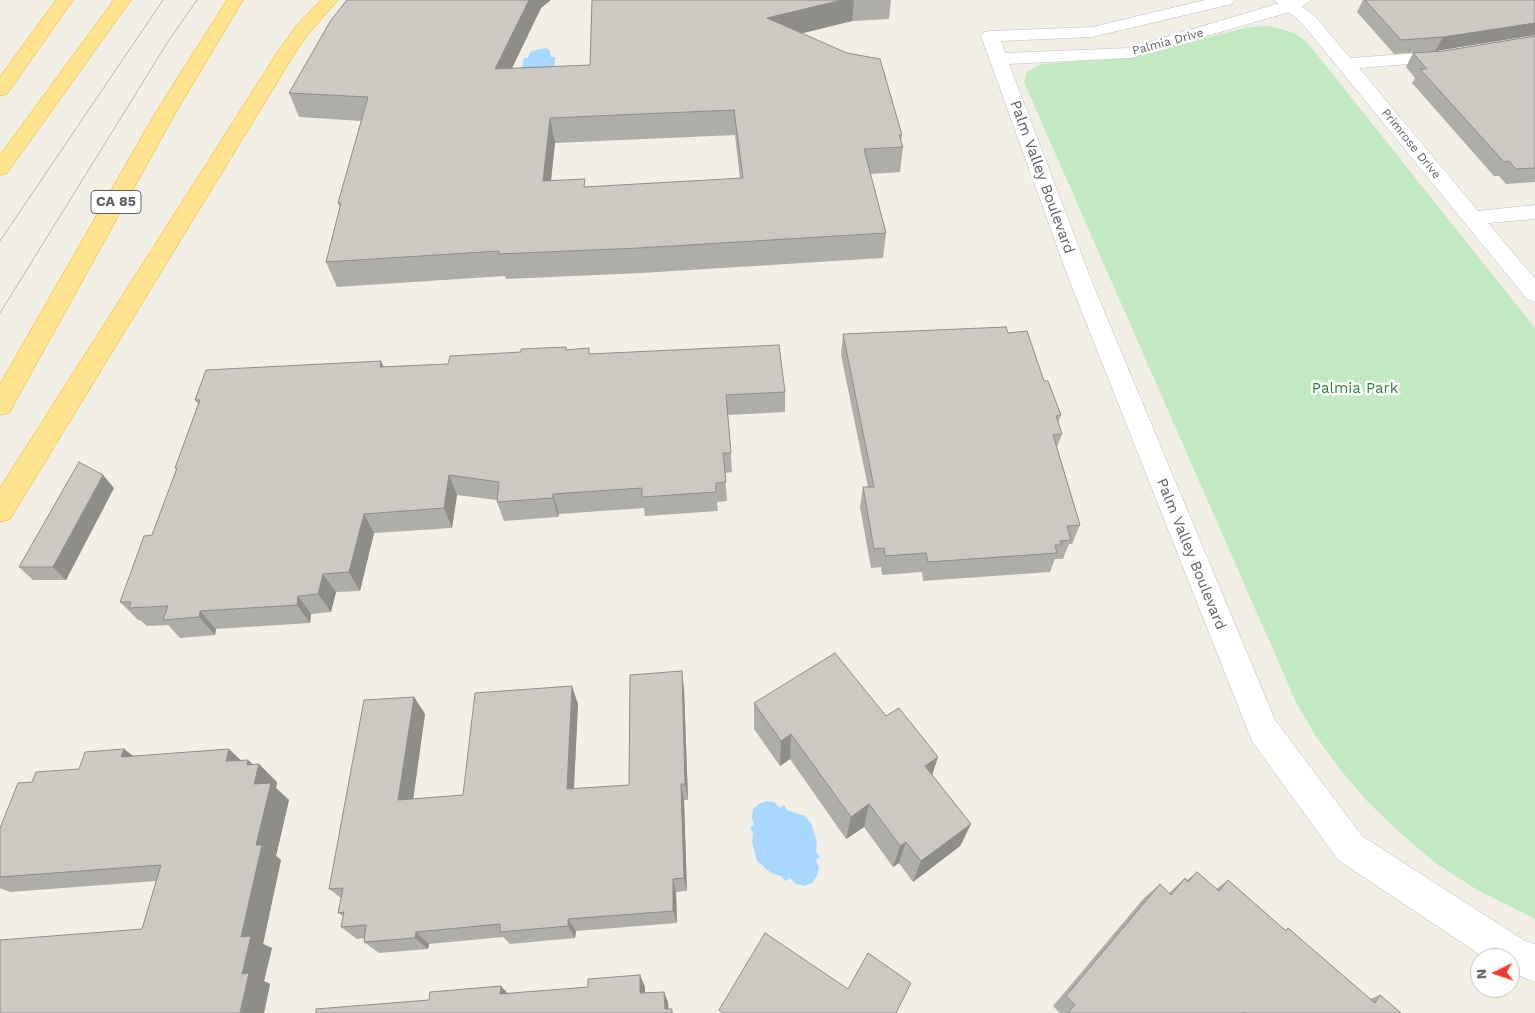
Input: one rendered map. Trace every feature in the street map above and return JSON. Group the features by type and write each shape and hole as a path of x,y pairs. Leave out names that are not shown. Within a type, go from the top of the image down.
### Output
{"highway":[{"path":"0,90 66,0"},
{"path":"0,169 123,0"},
{"name":"CA 85","path":"0,406 166,112 235,0"},
{"path":"0,511 286,53 303,29 330,0"}],"street":[{"name":"Palmia Drive","path":"994,48 1092,32 1226,0"},
{"name":"Palmia Drive","path":"994,48 1130,53 1292,2"},
{"name":"Primrose Drive","path":"1292,2 1535,294"},
{"name":"Palm Valley Boulevard","path":"994,48 1081,282 1263,730 1350,848 1515,956 1535,963"},
{"path":"1345,64 1435,58 1462,53"},
{"path":"1472,218 1535,212"}],"green space":[{"name":"Palmia Park","path":"1270,26 1294,33 1307,42 1535,328 1535,919 1479,891 1437,864 1400,833 1367,801 1339,768 1315,735 1296,702 1024,82 1027,72 1042,64 1125,58 1249,27"}],"water":[{"path":"546,48 550,51 551,57 555,57 554,70 521,72 524,58 528,58 531,51"},
{"path":"766,801 774,802 780,808 784,805 787,810 805,816 811,823 817,842 816,851 820,857 816,860 819,868 817,876 812,883 804,886 796,884 790,878 785,881 781,876 771,873 757,861 752,842 753,833 750,828 754,825 752,818 753,809"}],"building":[{"path":"347,0 529,0 495,69 590,65 592,0 842,0 767,18 847,53 880,59 902,135 899,135 903,147 864,149 886,233 639,248 499,254 499,251 326,262 341,203 338,203 368,97 289,93 331,20","holes":["734,110 743,178 584,187 585,179 543,181 550,118"]},
{"path":"1365,0 1535,0 1535,23 1443,37 1401,40"},
{"path":"1535,36 1535,168 1516,169 1509,161 1504,162 1420,69 1427,69 1413,53 1443,51"},
{"path":"1006,327 1008,333 1027,331 1044,381 1048,381 1061,415 1056,416 1062,434 1053,435 1080,525 1067,526 1071,540 1060,541 1061,545 1055,545 1057,553 928,562 926,553 885,556 884,548 874,549 863,487 874,487 843,334"},
{"path":"779,345 785,392 726,395 731,453 723,453 726,482 716,483 716,492 642,497 642,488 553,494 553,498 497,502 499,482 449,475 444,508 364,514 349,572 323,574 318,594 298,596 297,605 200,611 199,617 163,620 168,606 129,608 131,602 120,602 144,536 152,535 177,468 175,468 200,400 195,400 206,370 381,361 380,367 448,364 450,356 521,352 521,349 566,347 566,350 589,348 589,354"},
{"path":"79,462 103,475 53,567 19,567"},
{"path":"835,653 886,716 899,708 938,757 925,766 971,824 921,861 906,842 900,846 869,804 851,817 791,734 781,741 754,703"},
{"path":"682,671 685,784 681,784 684,878 673,879 673,911 568,919 568,926 500,932 500,924 416,932 415,938 364,942 366,925 341,927 344,912 338,913 343,888 329,889 364,700 414,697 398,800 463,795 475,693 572,686 567,789 629,785 630,675"},
{"path":"124,749 121,757 229,749 226,761 248,760 247,765 259,764 254,784 271,783 256,845 262,845 241,937 251,936 242,974 249,973 240,1013 0,1013 0,940 142,929 161,865 0,877 0,828 18,783 32,782 36,772 79,769 85,752"},
{"path":"1197,872 1219,891 1228,880 1286,931 1288,928 1375,1003 1380,995 1401,1013 1068,1013 1075,1005 1066,996 1160,884 1171,895 1185,878 1188,882"},
{"path":"765,933 848,989 868,953 911,983 896,1013 723,1013 719,1010"},
{"path":"640,975 640,993 664,992 665,1009 672,1009 672,1013 316,1013 316,1009 429,1000 430,992 501,986 500,994 588,987 588,979"}],"tram line":[{"path":"0,241 163,0"},
{"path":"0,313 169,40 197,0"}]}
